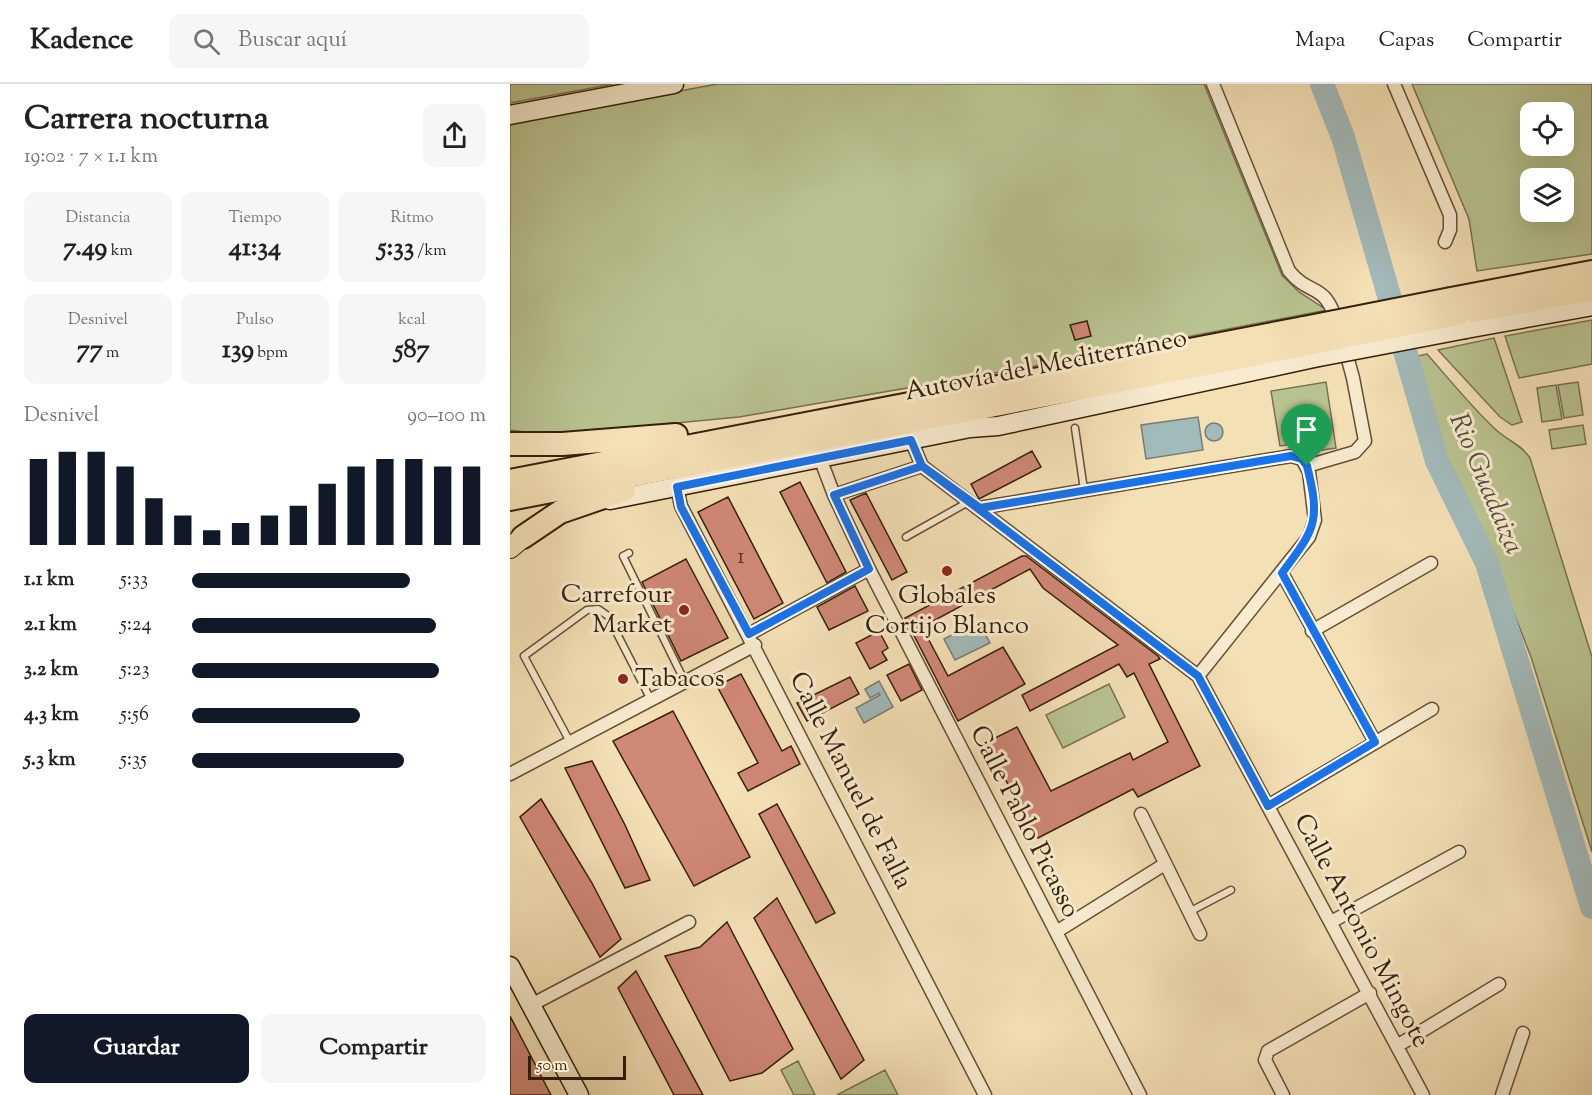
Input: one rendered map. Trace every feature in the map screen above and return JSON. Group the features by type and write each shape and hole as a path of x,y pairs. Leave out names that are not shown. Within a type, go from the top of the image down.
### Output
{"highway":[{"name":"Autovía del Mediterráneo","path":"510,499 1309,343 1587,279"},
{"name":"Autovía del Mediterráneo","path":"510,481 782,428 1309,343"},
{"path":"510,444 562,444 657,438 743,426 782,428"},
{"path":"517,543 560,512 581,503 678,476 714,459"}],"street":[{"path":"510,115 674,84"},
{"path":"1213,84 1289,271 1294,277 1319,290 1332,306 1353,378 1366,437 1363,446 1355,452 1307,466"},
{"path":"1394,84 1450,215 1450,230 1445,242"},
{"path":"517,543 593,506 615,499 911,440 998,426 1309,343 1460,307 1592,306"},
{"path":"834,495 922,466 911,440"},
{"path":"975,505 1084,490 1291,456 1302,459 1307,466 1315,520 1309,537 1198,676"},
{"name":"Calle Pablo Picasso","path":"820,458 834,495 869,569 1140,1095"},
{"name":"Calle Antonio Mingote","path":"922,466 1198,676 1423,1095"},
{"name":"Calle Manuel de Falla","path":"677,487 681,507 752,640 985,1095"},
{"path":"1312,631 1431,563"},
{"path":"510,774 686,682 869,569"},
{"path":"1282,573 1375,742"},
{"path":"1268,806 1432,709"},
{"path":"1141,814 1200,934"},
{"path":"1331,922 1459,852"},
{"path":"1056,932 1165,864"},
{"path":"531,1005 689,922"},
{"path":"510,966 579,1095"},
{"path":"1397,1046 1499,984"},
{"path":"1283,1095 1265,1056 1270,1049 1370,993"},
{"path":"1504,1093 1523,1033"}],"lane":[{"path":"1527,275 1587,279"},
{"path":"1075,428 1084,490"},
{"path":"906,537 975,505"},
{"path":"629,553 623,556 686,682"},
{"path":"570,742 524,656 587,610 598,609 608,616 651,700"},
{"path":"1190,912 1231,890"}],"green space":[{"path":"510,84 613,84 510,103"},
{"path":"717,84 1204,84 1282,275 1299,292 1327,310 1052,363 739,417 550,435 510,430 510,123"},
{"path":"1412,84 1592,84 1592,254 1477,271 1469,219"},
{"path":"1592,320 1592,364 1519,378 1505,336"},
{"path":"1494,338 1522,422 1512,425 1500,417 1438,350"},
{"path":"1427,354 1485,419 1530,458 1592,657 1592,852 1531,657 1498,572 1462,505 1438,444 1413,357"},
{"path":"1326,382 1336,448 1309,452 1307,442 1280,446 1271,391"},
{"path":"1578,382 1583,415 1564,418 1558,385"},
{"path":"1556,385 1562,419 1542,422 1537,388"},
{"path":"1583,425 1586,444 1552,449 1549,430"},
{"path":"1109,684 1125,717 1063,748 1046,715"},
{"path":"798,1061 815,1095 794,1095 781,1070"},
{"path":"885,1070 898,1095 837,1095"}],"water":[{"path":"1198,417 1203,450 1146,459 1141,425"},
{"path":"1214,423 1220,426 1223,432 1220,438 1214,441 1208,438 1205,432 1208,426"},
{"path":"978,621 990,643 955,660 944,639"},
{"path":"879,681 893,707 864,723 856,708 880,695 879,693 870,698 865,689"}],"building":[{"path":"1087,321 1091,336 1075,340 1070,325"},
{"path":"1032,451 1041,467 979,499 971,484"},
{"path":"800,482 846,572 827,583 780,492"},
{"path":"866,493 907,572 892,580 850,500"},
{"path":"728,497 783,603 754,619 698,512"},
{"path":"1022,556 1026,556 1158,656 1160,659 1149,664 1200,766 1138,797 1133,789 1038,838 985,743 1017,727 1051,791 1130,753 1133,760 1168,742 1134,673 1127,677 1119,664 1030,711 1022,695 1118,645 1043,588 1030,569 922,627 948,676 1003,647 1025,684 958,721 905,618"},
{"name":"Carrefour Market","path":"686,559 728,638 681,661 642,582"},
{"path":"855,586 868,611 829,630 817,607"},
{"path":"879,631 888,648 882,652 887,660 870,669 856,643"},
{"path":"909,664 922,690 901,701 887,675"},
{"path":"741,674 782,751 791,746 800,764 748,791 738,773 758,763 717,686"},
{"path":"850,677 859,694 807,721 797,703"},
{"path":"673,711 750,857 694,886 613,741"},
{"path":"592,761 650,880 625,888 565,768"},
{"path":"541,799 592,883 621,939 600,957 520,817"},
{"path":"777,804 835,913 816,923 759,814"},
{"path":"777,898 864,1060 841,1079 754,918"},
{"path":"727,922 793,1049 762,1073 730,1081 665,956 700,947"},
{"path":"636,971 703,1095 674,1095 618,988"},
{"path":"510,1016 551,1095 510,1095"}],"waterway":[{"name":"Rio Guadaiza","path":"1322,84 1343,137 1437,461 1487,563 1592,907"}],"place":[{"name":"Globales Cortijo Blanco","path":"947,571"},
{"name":"Carrefour Market","path":"684,610"},
{"name":"Tabacos","path":"623,679"}],"route":[{"path":"1307,466 1302,459 1291,456 980,508 922,466 834,495 869,569 749,634 681,507 677,487 911,440 922,466 1198,676 1268,806 1375,742 1282,573 1309,537 1315,520 1307,466"}]}
